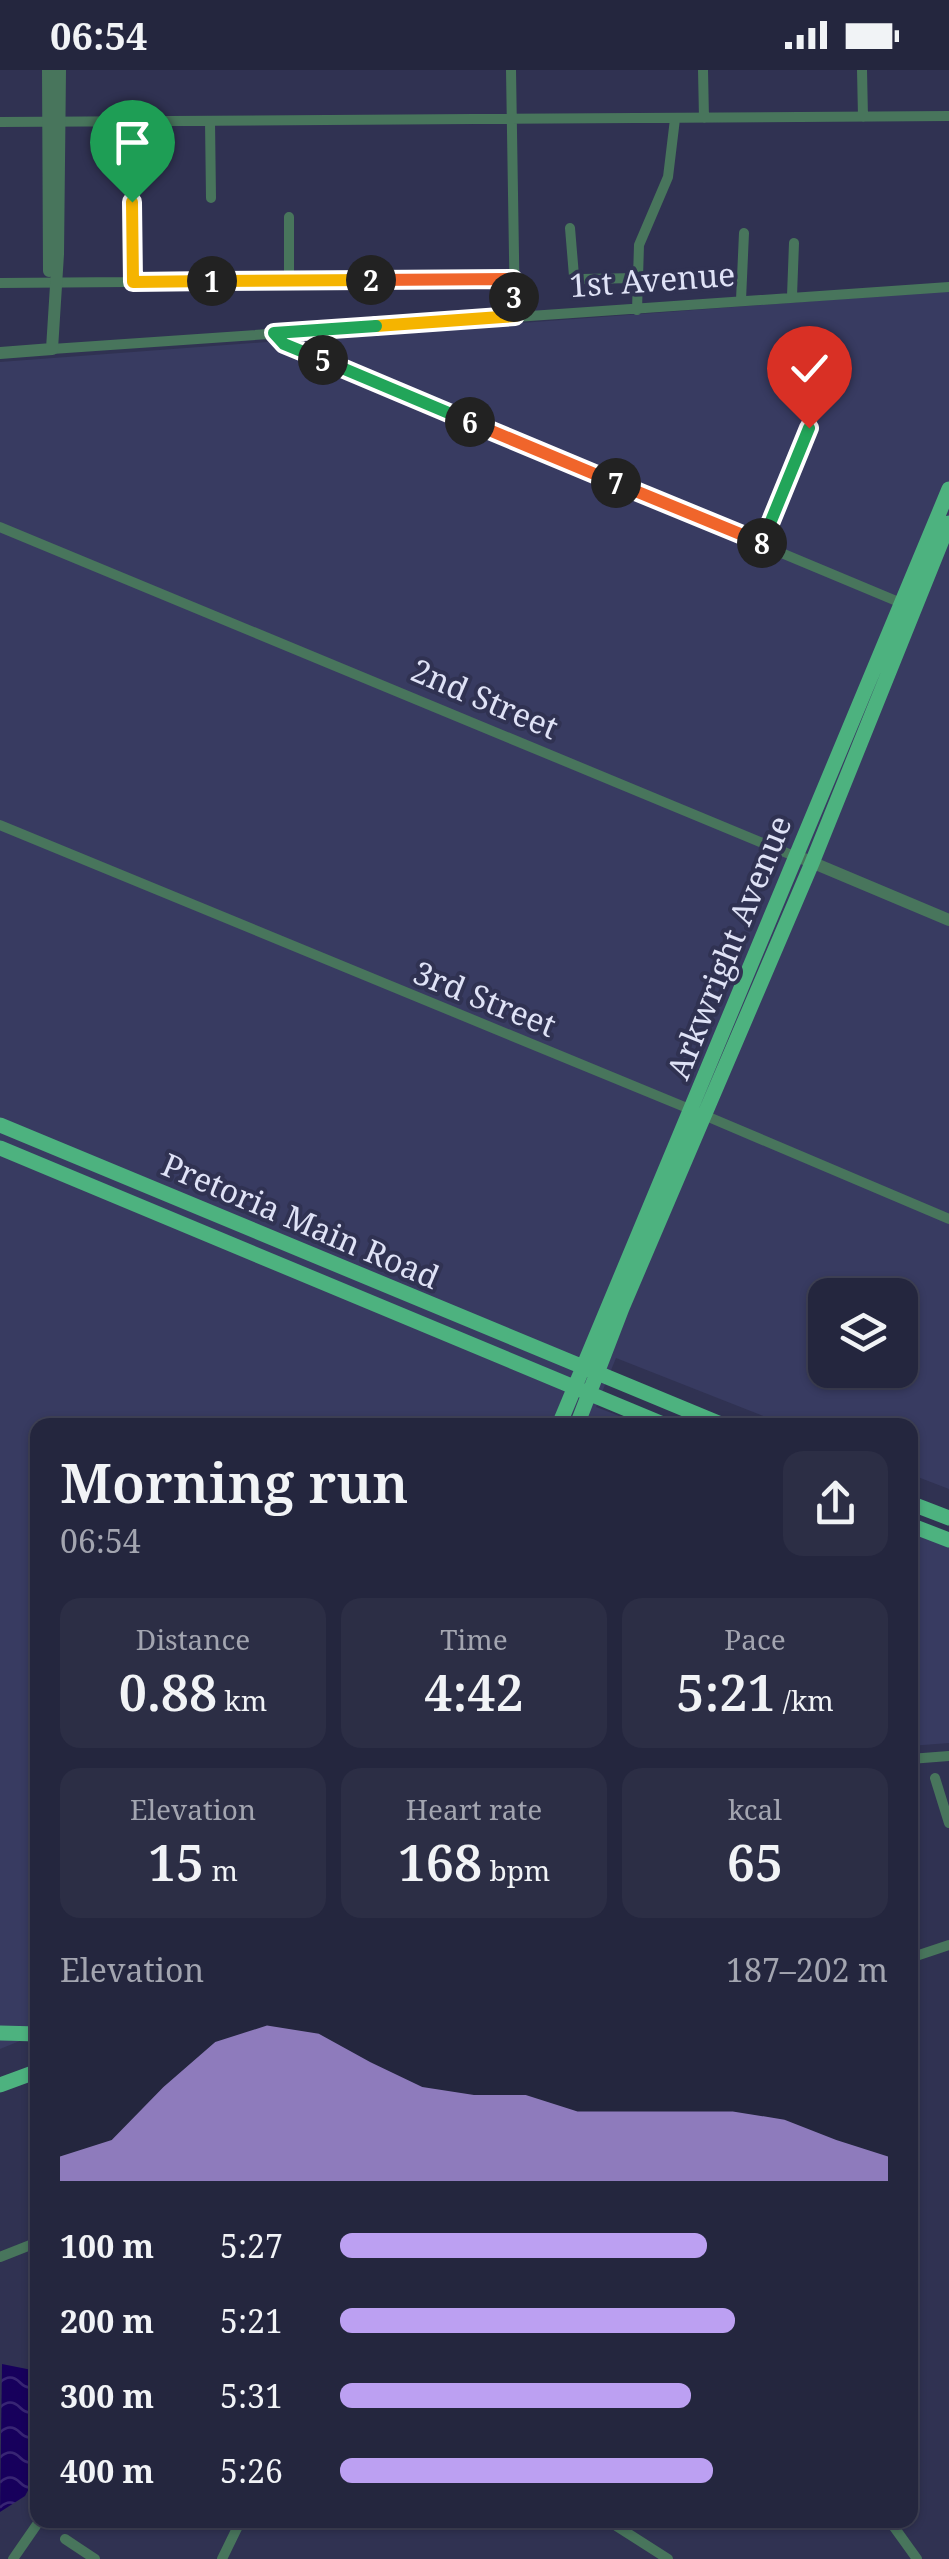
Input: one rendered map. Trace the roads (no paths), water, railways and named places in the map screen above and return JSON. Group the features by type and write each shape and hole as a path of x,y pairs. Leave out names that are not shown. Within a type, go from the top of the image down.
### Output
{"main road":[{"name":"Arkwright Avenue","path":"561,1418 592,1340 812,863 949,489"},
{"name":"Arkwright Avenue","path":"580,1418 794,856 906,605 949,523"},
{"name":"Pretoria Main Road","path":"0,1125 706,1418"},
{"name":"Pretoria Main Road","path":"0,1148 648,1418"},
{"path":"552,1354 592,1340"},
{"path":"544,1374 561,1418"},
{"path":"918,1506 949,1518"},
{"path":"918,1527 949,1540"},
{"path":"0,2032 30,2034"},
{"path":"0,2085 30,2074"}],"street":[{"path":"48,70 54,122"},
{"path":"52,349 54,122 60,70"},
{"path":"511,70 515,316"},
{"path":"703,70 704,118"},
{"path":"862,70 863,117"},
{"path":"0,122 949,116"},
{"path":"637,310 642,236 671,164 675,119"},
{"path":"210,120 211,198"},
{"path":"132,121 133,282"},
{"path":"289,217 289,280"},
{"path":"570,228 574,276 638,278"},
{"path":"741,300 744,233"},
{"path":"792,296 794,243"},
{"path":"949,276 949,287"},
{"path":"0,283 513,279"},
{"name":"1st Avenue","path":"0,353 949,287"},
{"path":"274,333 284,344 906,605"},
{"path":"762,544 836,362"},
{"name":"2nd Street","path":"0,527 949,920"},
{"name":"3rd Street","path":"0,825 949,1220"},
{"path":"918,1758 949,1756"},
{"path":"935,1778 949,1822"},
{"path":"918,1956 949,1946"},
{"path":"0,2256 30,2245"},
{"path":"13,2559 34,2528"},
{"path":"222,2559 236,2528"},
{"path":"620,2528 668,2559"},
{"path":"895,2528 917,2559"},
{"path":"64,2539 95,2559"}],"water":[{"path":"2,2364 30,2370 30,2487 25,2496 0,2512"}]}
